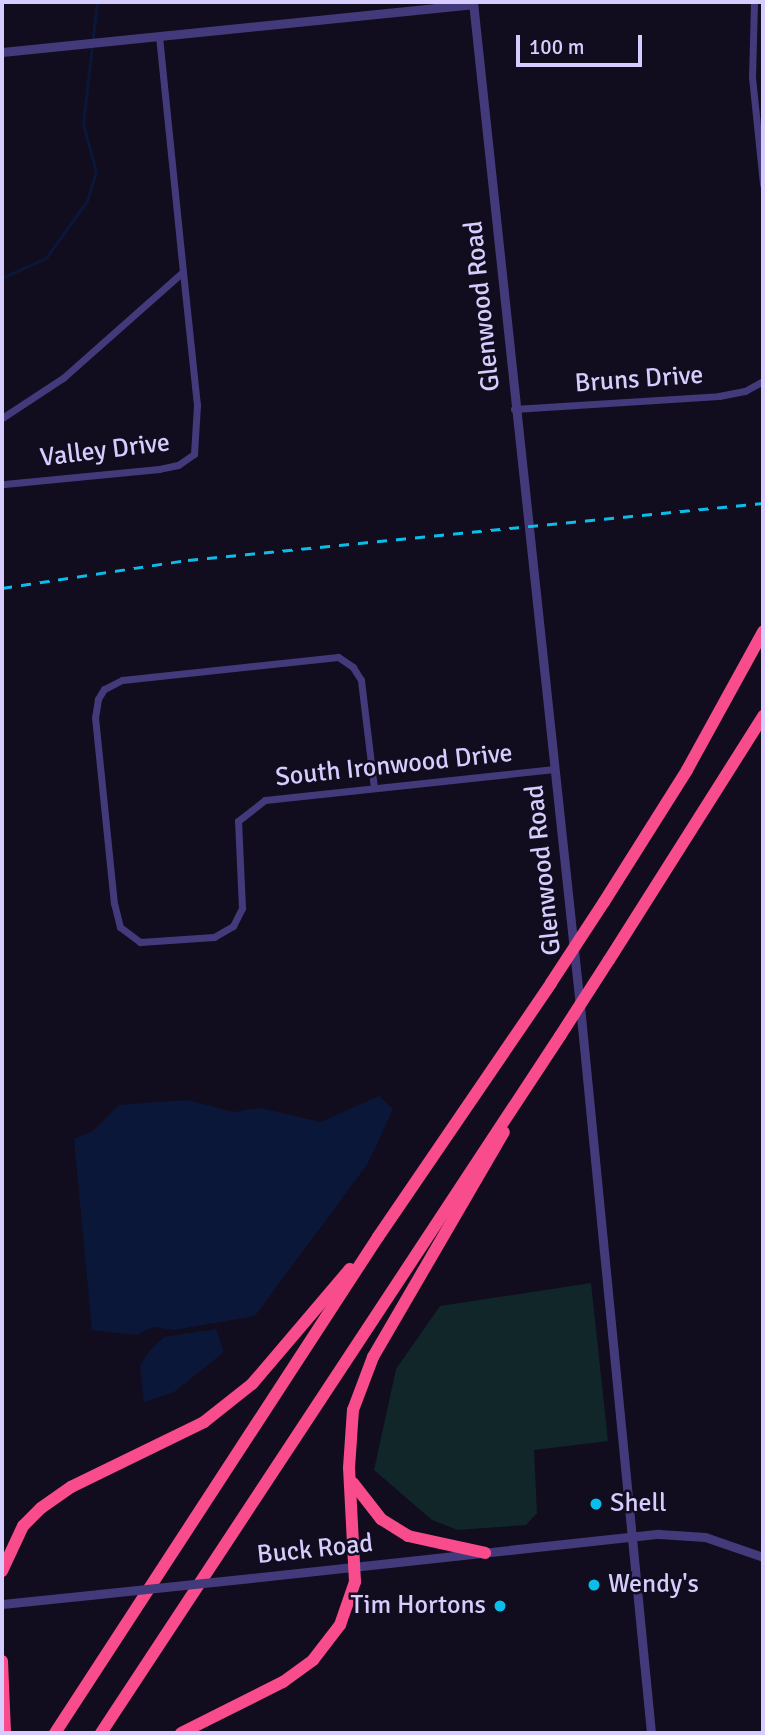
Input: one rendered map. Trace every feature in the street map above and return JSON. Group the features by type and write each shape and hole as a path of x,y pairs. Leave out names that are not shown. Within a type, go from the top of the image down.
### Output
{"highway":[{"path":"55,1733 378,1237 604,902 687,771 763,632"},
{"path":"101,1733 560,1036 763,716"},
{"path":"181,1733 283,1682 313,1660 351,1601 355,1568 349,1468 353,1410 373,1357 483,1175 529,1083"},
{"path":"2,1571 23,1526 41,1508 71,1487 204,1422 252,1384 378,1237"},
{"path":"349,1468 362,1499 381,1519 408,1536 485,1553"},
{"path":"2,1661 5,1733"}],"street":[{"path":"754,2 751,56 761,137 763,184"},
{"path":"2,52 473,3"},
{"name":"Glenwood Road","path":"473,3 554,769 651,1733"},
{"name":"Valley Drive","path":"2,484 159,469 184,463 194,454 199,430 159,36"},
{"path":"2,418 63,378 183,272"},
{"name":"Bruns Drive","path":"514,409 719,396 744,391 763,380"},
{"name":"South Ironwood Drive","path":"374,788 360,680 353,667 338,657 122,680 104,689 95,717 114,903 120,927 140,942 214,937 233,926 242,908 238,821 249,809 265,800 554,769"},
{"name":"Buck Road","path":"2,1604 632,1537 692,1535 763,1557"}],"green space":[{"path":"591,1283 608,1441 534,1450 537,1513 526,1525 458,1530 432,1520 374,1470 396,1369 440,1306"}],"water":[{"path":"379,1096 393,1109 368,1163 255,1316 174,1330 153,1327 136,1335 92,1330 74,1139 93,1131 119,1105 187,1100 234,1112 260,1108 321,1122"},
{"path":"216,1329 224,1352 174,1392 144,1402 140,1366 150,1350 164,1337"}],"waterway":[{"path":"2,278 46,258 87,201 96,172 83,124 97,2"},
{"path":"141,2 157,2"}],"railway":[{"path":"2,588 188,560 763,503"}],"place":[{"name":"Shell","path":"596,1504"},
{"name":"Wendy's","path":"594,1585"},
{"name":"Tim Hortons","path":"500,1606"}]}
